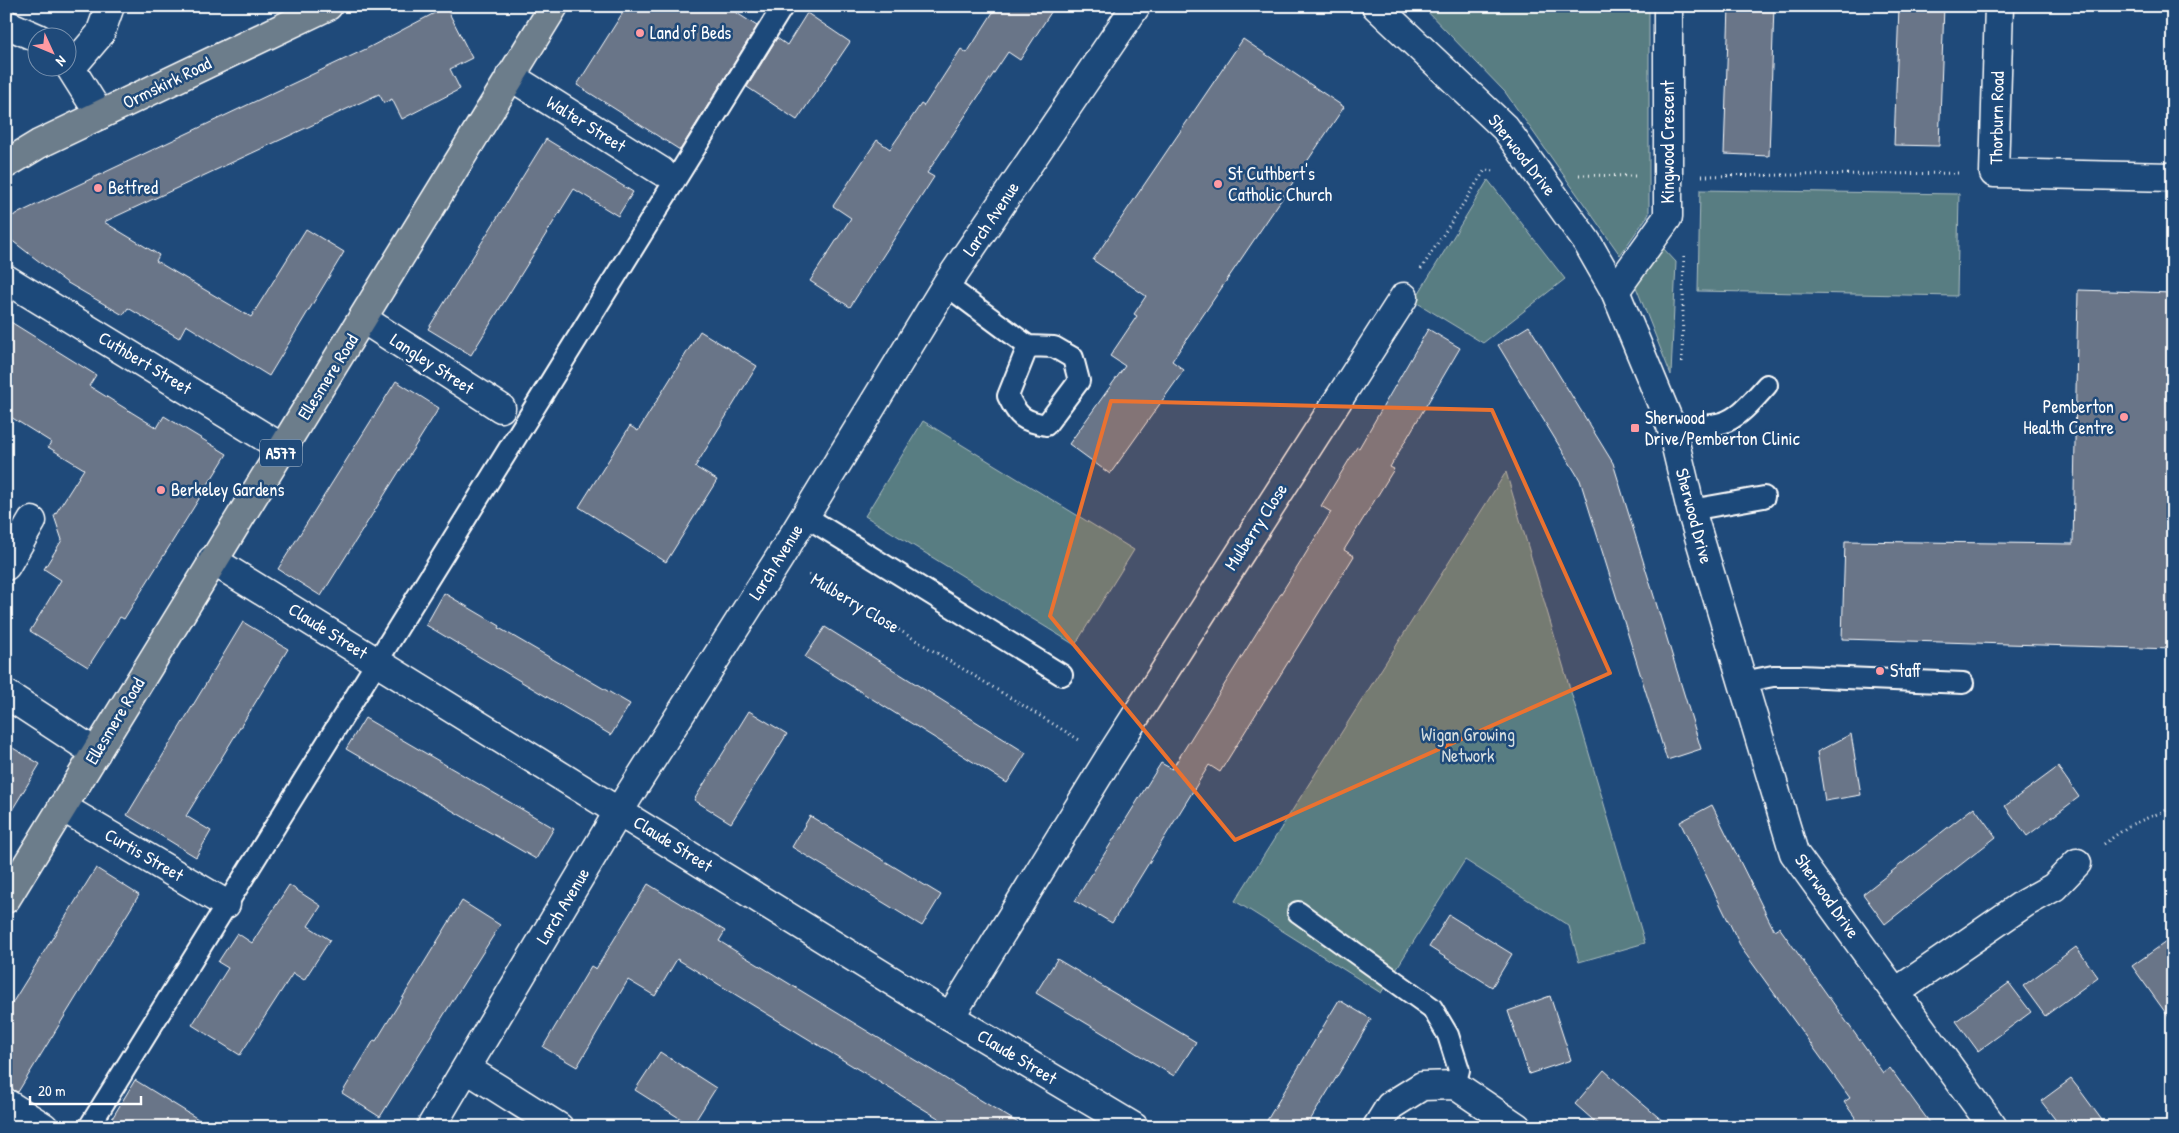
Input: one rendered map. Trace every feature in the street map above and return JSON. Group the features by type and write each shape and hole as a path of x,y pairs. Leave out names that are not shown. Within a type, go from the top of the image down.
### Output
{"highway":[{"name":"Ormskirk Road","path":"6,164 39,144 328,6"},
{"name":"Ellesmere Road","path":"6,899 212,560 284,449 554,6"}],"street":[{"path":"78,57 100,34 110,6"},
{"name":"Larch Avenue","path":"431,1127 619,810 780,557 946,285 1136,6"},
{"name":"Sherwood Drive","path":"1376,6 1505,128 1540,174 1587,242 1615,291 1670,426 1691,510 1794,853 1993,1127"},
{"name":"Kingwood Crescent","path":"1615,291 1668,217 1668,6"},
{"name":"Thorburn Road","path":"1999,6 1994,173 2173,177"},
{"path":"6,24 28,34"},
{"name":"Walter Street","path":"510,76 661,171"},
{"path":"77,78 100,115"},
{"name":"Cuthbert Street","path":"6,279 284,449"},
{"name":"Mulberry Close","path":"950,1017 1109,758 1404,297"},
{"name":"Langley Street","path":"363,319 501,408"},
{"path":"6,566 32,521"},
{"name":"Claude Street","path":"212,560 619,810 950,1017 1134,1127"},
{"path":"6,694 96,753"},
{"name":"Curtis Street","path":"62,807 226,904"},
{"path":"1896,992 2025,903 2054,887 2078,863"},
{"path":"467,1069 560,1127"},
{"path":"1377,1127 1390,1106 1422,1086 1456,1085 1517,1127"},
{"path":"6,1103 44,1127"}],"lane":[{"path":"89,1127 783,6"},
{"path":"946,285 1028,346"},
{"path":"1670,426 1714,426 1731,421 1767,384"},
{"path":"1691,510 1764,497"},
{"path":"805,516 1062,675"},
{"path":"1743,682 1773,676 1800,676 1963,684"},
{"path":"1298,912 1432,1008 1448,1035 1459,1070 1456,1085"}],"path":[{"path":"1404,297 1485,170 1540,174 1668,176 1994,173"},
{"path":"1668,217 1684,242 1682,365"},
{"name":"Mulberry Close","path":"780,557 1109,758"},
{"path":"2078,863 2130,825 2167,810 2173,812"}],"highlighted area":[{"path":"1111,401 1492,410 1610,673 1235,840 1050,616"}],"green space":[{"path":"1422,6 1649,6 1649,214 1620,255 1505,92"},
{"path":"1488,180 1565,279 1483,343 1414,301"},
{"path":"1700,190 1959,194 1957,296 1698,291"},
{"path":"1663,248 1676,262 1671,375 1632,277"},
{"path":"923,421 1134,550 1075,645 865,516"},
{"name":"Wigan Growing Network","path":"1506,472 1645,943 1579,962 1569,926 1465,860 1381,993 1235,901"}],"building":[{"path":"627,6 726,6 757,26 680,150 577,85"},
{"path":"997,6 1055,6 1020,60 1008,52 927,173 934,177 850,307 810,281 851,218 833,206 877,140 890,149 921,104 924,106 961,49 967,53"},
{"path":"1729,6 1774,6 1769,156 1724,154"},
{"path":"1899,6 1944,6 1939,146 1894,145"},
{"path":"446,7 472,58 450,69 460,89 402,119 392,99 384,103 379,94 104,222 159,255 156,261 251,317 306,229 344,252 269,376 186,325 179,338 128,308 123,315 66,282 6,236 6,219 366,49"},
{"path":"807,13 850,42 797,120 747,87 777,38 787,45"},
{"name":"St Cuthbert's Catholic Church","path":"1243,39 1344,107 1172,361 1184,370 1110,474 1069,444 1125,366 1110,356 1137,316 1134,314 1146,296 1093,260"},
{"path":"546,139 633,192 618,216 574,189 471,355 428,329"},
{"name":"Pemberton Health Centre","path":"2078,290 2173,293 2173,649 1842,639 1845,541 2073,544"},
{"name":"Berkeley Gardens","path":"6,319 96,375 89,386 157,428 164,416 227,454 124,619 120,617 88,667 30,631 61,580 44,569 62,540 54,516 84,469 48,447 51,442 6,414"},
{"path":"1529,326 1613,463 1701,749 1667,760 1580,480 1498,345"},
{"path":"1428,329 1460,348 1390,467 1394,469 1344,550 1354,556 1220,772 1209,765 1112,923 1075,901 1161,763 1172,769 1300,563 1331,512 1321,506 1357,447 1359,448"},
{"path":"700,331 757,366 695,467 717,480 666,562 579,507 630,426 638,431"},
{"path":"396,381 439,408 321,596 278,569"},
{"path":"444,593 500,626 499,628 630,704 611,735 426,625"},
{"path":"243,622 288,649 186,816 211,831 196,857 127,815"},
{"path":"825,627 1026,753 1007,783 805,657"},
{"path":"749,711 787,734 731,823 694,800"},
{"path":"365,718 554,828 536,859 346,749"},
{"path":"1851,734 1861,795 1825,801 1817,752"},
{"path":"6,744 40,764 6,820"},
{"path":"2058,767 2079,797 2027,836 2005,806"},
{"path":"1712,805 1774,930 1779,927 1883,1073 1890,1068 1933,1127 1862,1127 1844,1102 1850,1098 1742,949 1680,822"},
{"path":"1974,807 1996,837 1885,924 1863,894"},
{"path":"810,816 941,895 922,926 792,847"},
{"path":"96,868 139,895 18,1092 6,1087 6,1013"},
{"path":"648,884 725,931 719,941 1025,1127 953,1127 677,959 655,996 628,980 577,1067 543,1047 591,966 596,969"},
{"path":"289,885 321,906 308,926 330,940 304,980 293,973 240,1055 192,1025 228,968 218,962 237,933 252,943"},
{"path":"462,901 500,925 380,1117 342,1093"},
{"path":"1449,915 1512,954 1492,987 1429,947"},
{"path":"2173,937 2173,1023 2132,966"},
{"path":"2076,947 2098,977 2045,1016 2023,986"},
{"path":"1057,959 1196,1042 1174,1076 1036,993"},
{"path":"2009,983 2031,1012 1978,1051 1956,1021"},
{"path":"1550,996 1571,1060 1529,1074 1508,1011"},
{"path":"1339,1000 1371,1019 1355,1047 1306,1127 1263,1127"},
{"path":"660,1052 716,1088 692,1126 635,1090"},
{"path":"1604,1070 1670,1127 1601,1127 1575,1104"},
{"path":"2071,1079 2107,1127 2061,1127 2041,1101"},
{"path":"135,1080 211,1127 107,1127"}],"place":[{"name":"Land of Beds","path":"640,33"},
{"name":"St Cuthbert's Catholic Church","path":"1218,184"},
{"name":"Betfred","path":"98,188"},
{"name":"Pemberton Health Centre","path":"2124,417"},
{"name":"Sherwood Drive/Pemberton Clinic","path":"1635,428"},
{"name":"Berkeley Gardens","path":"161,490"},
{"name":"Staff","path":"1880,671"}]}
